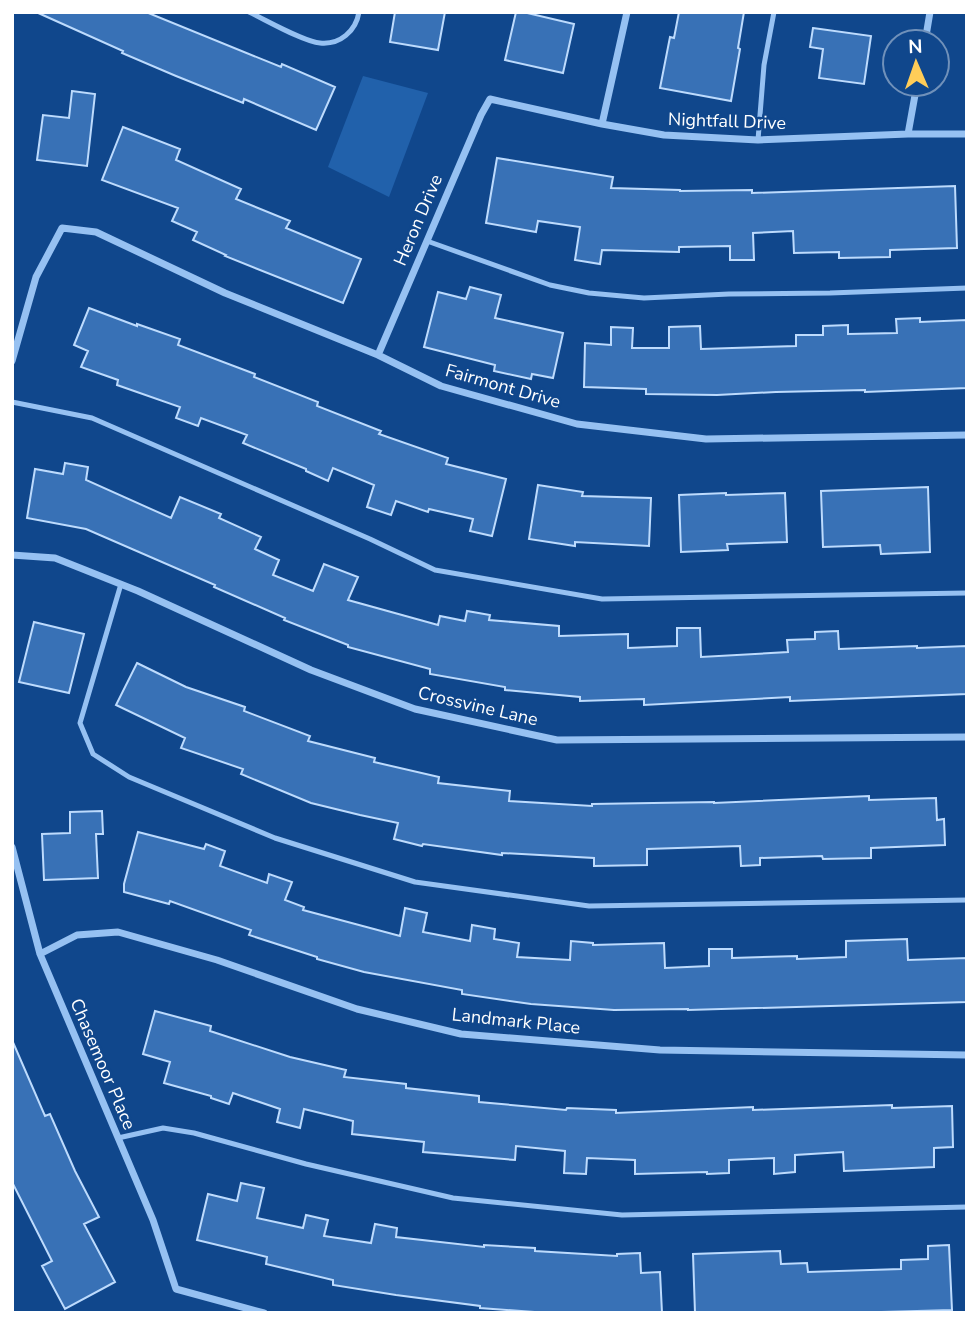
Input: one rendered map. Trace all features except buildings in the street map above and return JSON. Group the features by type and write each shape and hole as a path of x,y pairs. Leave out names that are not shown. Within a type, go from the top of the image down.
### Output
{"street":[{"path":"602,124 627,12"},
{"path":"908,134 914,98"},
{"name":"Nightfall Drive","path":"490,99 664,135 758,140 967,134"},
{"name":"Heron Drive","path":"377,355 490,99"},
{"name":"Fairmont Drive","path":"12,361 36,277 62,228 96,232 225,293 377,355 441,386 577,424 706,439 967,435"},
{"name":"Crossvine Lane","path":"12,555 55,558 121,584 311,670 415,709 557,740 967,737"},
{"name":"Chasemoor Place","path":"12,847 40,954 153,1220 176,1289 264,1313"},
{"name":"Landmark Place","path":"40,954 77,935 118,932 217,960 357,1009 461,1034 660,1050 967,1055"}],"lane":[{"path":"249,12 320,43 334,42 344,37 356,24 359,12"},
{"path":"758,140 764,65 774,12"},
{"path":"427,241 550,285 589,293 644,298 967,288"},
{"path":"12,402 92,418 435,570 602,599 967,593"},
{"path":"121,584 80,723 93,754 129,778 275,838 415,882 589,906 967,900"},
{"path":"118,1138 163,1128 194,1133 306,1164 453,1198 622,1215 967,1207"}],"shaded area":[{"path":"363,76 428,93 389,197 328,167"}]}
